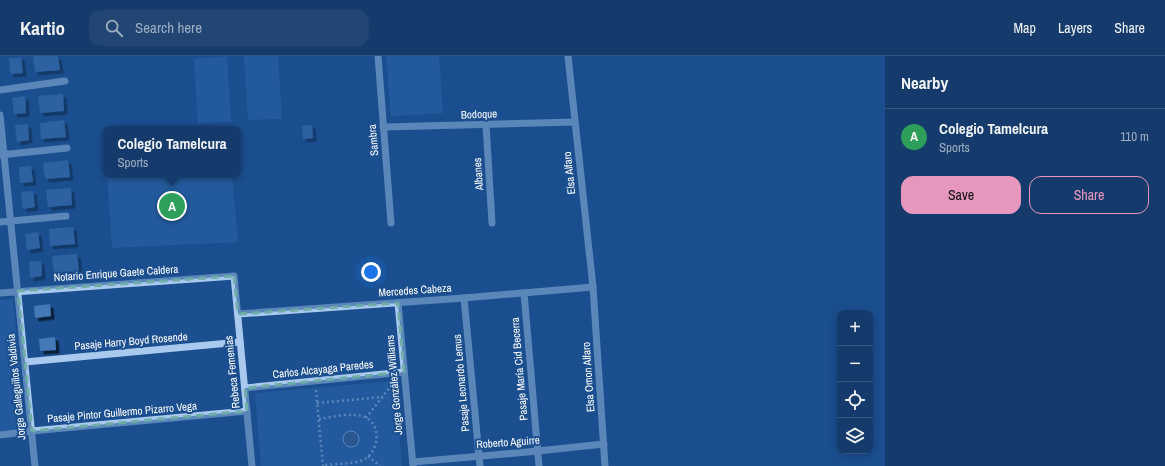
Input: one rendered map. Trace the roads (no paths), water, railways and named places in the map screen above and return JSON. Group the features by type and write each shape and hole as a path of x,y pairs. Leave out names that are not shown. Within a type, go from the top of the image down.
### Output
{"street":[{"name":"Sambra","path":"378,56 391,222"},
{"name":"Elsa Alfaro","path":"568,56 593,287"},
{"path":"0,90 65,81"},
{"name":"Jorge Galleguillos Valdivia","path":"0,115 2,154 11,221 35,466"},
{"name":"Bodoque","path":"383,127 575,122"},
{"name":"Albanes","path":"486,124 492,223"},
{"path":"2,154 68,148"},
{"path":"0,222 66,216"},
{"name":"Notario Enrique Gaete Caldera","path":"0,293 234,276"},
{"name":"Rebeca Femenias","path":"234,276 252,466"},
{"name":"Mercedes Cabeza","path":"238,314 593,287"},
{"name":"Elsa Omon Alfaro","path":"593,287 606,466"},
{"name":"Pasaje María Cid Becerra","path":"524,293 539,466"},
{"name":"Pasaje Leonardo Lemus","path":"464,298 480,466"},
{"name":"Jorge González Williams","path":"398,303 413,464"},
{"name":"Pasaje Harry Boyd Rosende","path":"25,362 240,342"},
{"name":"Carlos Alcayaga Paredes","path":"245,388 404,372"},
{"name":"Pasaje Pintor Guillermo Pizarro Vega","path":"0,435 247,411"},
{"name":"Roberto Aguirre","path":"413,464 604,444"}],"place":[{"name":"Colegio Tamelcura","path":"172,206"}]}
